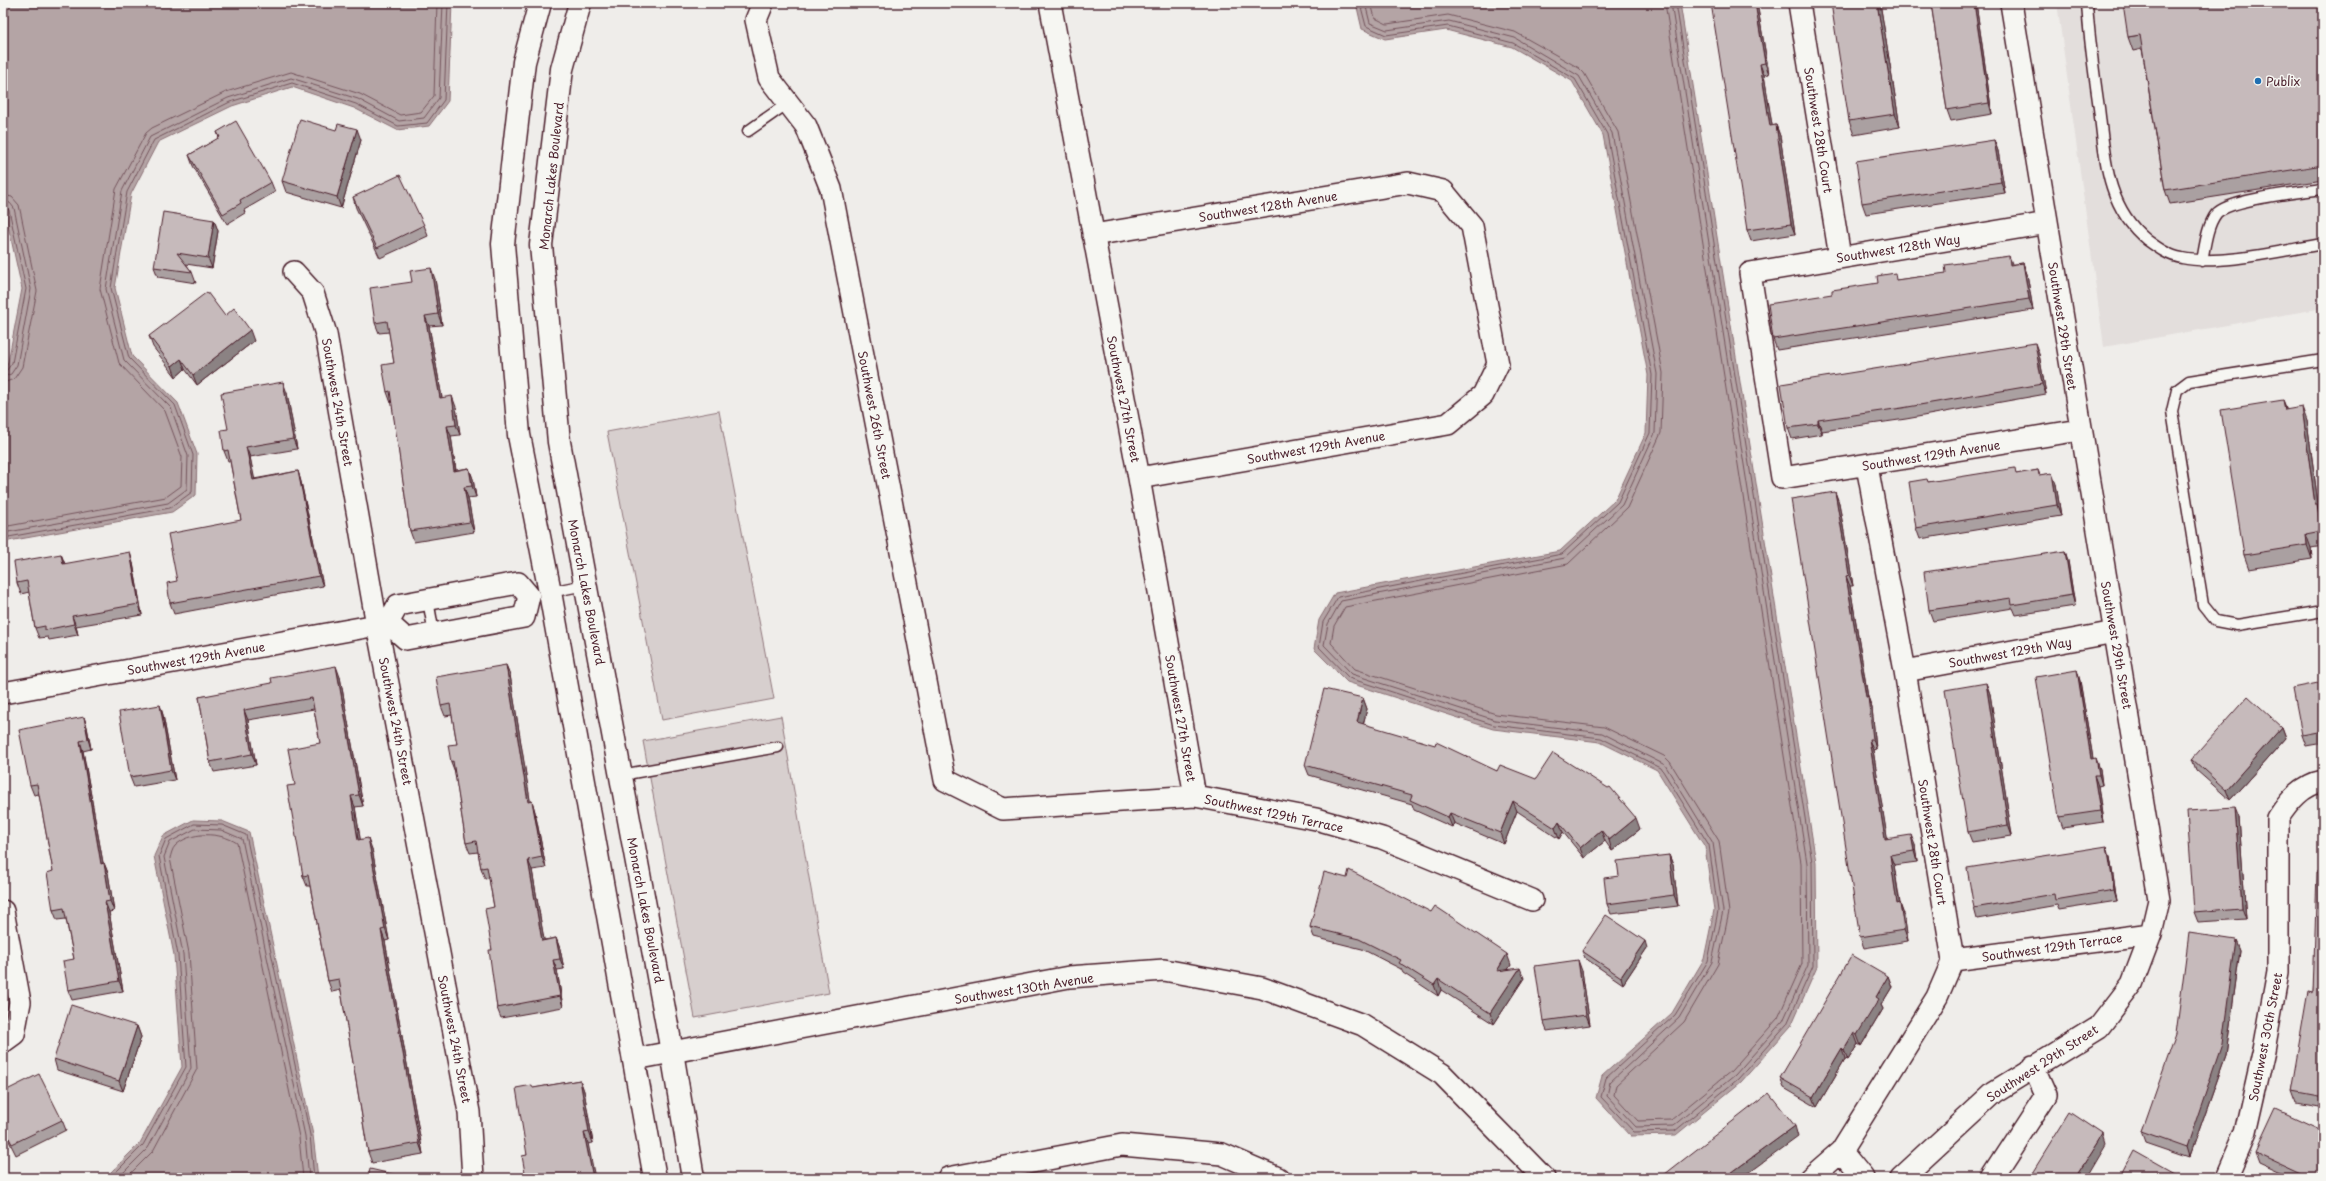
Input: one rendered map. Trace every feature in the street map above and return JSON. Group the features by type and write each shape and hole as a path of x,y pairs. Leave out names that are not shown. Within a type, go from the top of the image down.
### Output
{"street":[{"path":"540,3 524,62 502,244 519,435 540,594 635,1059 655,1178"},
{"name":"Monarch Lakes Boulevard","path":"580,3 562,69 541,245 559,442 672,1052 693,1178"},
{"name":"Southwest 26th Street","path":"763,3 756,20 769,78 806,126 831,189 945,780 1003,808"},
{"name":"Southwest 27th Street","path":"1050,3 1139,478 1195,796"},
{"name":"Southwest 28th Court","path":"1799,3 1840,257"},
{"name":"Southwest 29th Street","path":"1901,1178 1994,1092 2033,1066 2099,1027 2132,984 2151,934 2159,900 2080,430 2011,3"},
{"name":"Southwest 128th Avenue","path":"1093,235 1408,183 1443,191 1472,226 1498,364 1483,395"},
{"name":"Southwest 128th Way","path":"1782,478 1750,274 1840,257 2047,223"},
{"name":"Southwest 24th Street","path":"294,272 313,293 326,334 383,624 469,1112 473,1178"},
{"name":"Southwest 129th Avenue","path":"1139,478 1448,424 1483,395"},
{"name":"Southwest 129th Avenue","path":"1782,478 1867,466 2080,430"},
{"name":"Southwest 28th Court","path":"1867,466 1905,671 1953,960"},
{"path":"518,583 540,594 524,617 406,639 383,624 398,605 518,583"},
{"name":"Southwest 129th Avenue","path":"3,693 383,624"},
{"name":"Southwest 129th Way","path":"1905,671 2115,632"},
{"name":"Southwest 30th Street","path":"2226,1178 2245,1134 2264,1050 2278,972 2278,818 2291,798 2313,783 2323,781"},
{"name":"Southwest 129th Terrace","path":"1003,808 1195,796 1316,819 1382,838 1532,900"},
{"path":"3,911 20,1002 8,1038"},
{"name":"Southwest 129th Terrace","path":"1953,960 2151,934"},
{"path":"1810,1178 1841,1151 1938,997 1953,960"},
{"name":"Southwest 130th Avenue","path":"635,1059 1069,978 1164,970 1262,988 1363,1025 1442,1074 1544,1178"},
{"path":"1992,1178 2046,1096 2033,1066"},
{"path":"948,1178 1122,1144 1222,1154 1278,1178"},
{"path":"1841,1151 1863,1178"}],"lane":[{"path":"2087,3 2106,160 2112,192 2120,209 2132,226 2153,245 2181,258 2202,261 2323,244"},
{"path":"748,131 788,103"},
{"path":"2202,261 2211,223 2221,209 2249,201 2323,189"},
{"path":"2323,360 2189,381 2177,390 2172,411 2203,605 2216,621 2237,625 2323,612"},
{"path":"540,594 585,585"},
{"path":"428,600 434,634"},
{"path":"620,775 778,747"}],"shaded area":[{"path":"2057,3 2323,3 2323,308 2104,347"},
{"path":"719,411 774,699 662,720 607,432"},
{"path":"781,716 829,993 695,1018 643,741"}],"water":[{"path":"452,3 448,101 429,126 397,130 354,108 292,87 232,106 158,142 131,194 115,288 132,356 178,403 197,454 196,495 172,512 3,542 3,370 8,362 22,289 3,202 3,4"},
{"path":"1356,3 1680,3 1816,862 1817,967 1791,1026 1741,1082 1676,1135 1631,1136 1596,1098 1602,1076 1672,1013 1704,959 1714,910 1705,847 1657,770 1600,742 1493,729 1347,682 1314,649 1319,620 1335,593 1560,551 1615,500 1646,433 1648,375 1603,135 1572,81 1512,47 1446,30 1385,39 1362,29"},
{"path":"193,820 222,821 249,832 313,1135 318,1178 105,1178 140,1143 182,1067 174,955 154,856 163,836"}],"building":[{"path":"1711,3 1755,3 1765,63 1760,64 1770,126 1776,125 1791,224 1747,230"},
{"path":"1831,3 1877,3 1895,114 1849,121"},
{"path":"1931,3 1974,3 1989,103 1947,110"},
{"path":"2123,3 2323,3 2323,165 2165,190 2140,35 2128,37"},
{"path":"300,119 336,130 338,124 357,129 337,197 282,181"},
{"path":"236,121 271,182 240,200 241,203 223,214 189,155 220,137 217,132"},
{"path":"1994,140 2001,182 1862,203 1856,161"},
{"path":"400,175 424,225 377,248 353,197"},
{"path":"163,212 214,220 208,258 177,253 192,272 154,267"},
{"path":"2009,256 2010,265 2023,263 2029,299 1773,339 1768,304 1832,294 1832,290 1878,283 1877,276 1895,273 1896,280 1946,273 1945,265"},
{"path":"431,268 438,314 425,316 440,398 452,396 456,425 447,426 454,471 469,468 472,486 464,487 470,522 410,531 390,391 387,392 382,365 394,363 387,321 375,323 370,288 412,282 410,271"},
{"path":"207,292 225,316 234,308 250,330 193,375 181,359 172,366 149,336"},
{"path":"2035,343 2042,384 1902,408 1818,420 1818,424 1788,428 1781,384"},
{"path":"283,382 293,439 246,447 253,480 298,471 319,576 170,603 167,583 177,581 168,534 241,520 228,450 224,451 221,430 228,429 221,393"},
{"path":"2283,400 2285,410 2302,407 2315,505 2317,505 2321,531 2306,534 2307,545 2244,555 2221,410"},
{"path":"2015,468 2016,474 2038,470 2039,475 2052,473 2057,505 1916,528 1909,482 1927,479 1928,482"},
{"path":"1835,492 1849,575 1846,576 1866,697 1868,697 1873,739 1869,739 1885,839 1911,835 1914,851 1890,855 1897,904 1900,903 1904,930 1860,937 1791,499"},
{"path":"2065,551 2072,595 2012,605 2011,598 1929,610 1924,572"},
{"path":"130,552 139,604 72,616 74,624 45,630 45,626 35,628 27,581 17,583 14,562 61,554 63,564"},
{"path":"506,665 528,802 532,801 542,857 528,860 542,941 556,938 560,959 553,960 560,996 497,1008 489,950 492,950 485,909 494,907 487,867 481,868 476,841 466,843 453,761 451,762 448,745 457,744 450,704 441,706 436,677"},
{"path":"336,666 359,795 351,796 358,840 368,838 385,929 381,930 419,1143 368,1152 339,979 328,981 308,875 303,876 287,786 295,785 288,749 320,743 312,698 244,710 252,754 210,762 199,697 272,683 271,678"},
{"path":"2077,670 2091,759 2096,758 2099,775 2094,775 2100,811 2059,817 2036,677"},
{"path":"2323,682 2323,731 2302,735 2293,688"},
{"path":"1986,683 2008,825 1968,832 1945,690"},
{"path":"1324,689 1363,698 1357,722 1435,745 1436,742 1497,771 1500,765 1536,779 1553,753 1608,788 1610,787 1636,818 1609,840 1601,830 1580,848 1559,822 1555,828 1513,801 1500,833 1450,813 1448,817 1410,800 1412,795 1305,765"},
{"path":"2248,696 2282,727 2226,790 2192,759"},
{"path":"160,705 171,770 130,777 119,712"},
{"path":"84,717 88,739 80,741 101,864 104,863 110,901 105,902 119,981 68,990 63,961 74,959 64,908 53,910 47,873 53,871 37,784 30,785 19,730"},
{"path":"2235,808 2242,908 2194,912 2187,811"},
{"path":"2107,846 2114,890 2055,900 2054,894 1974,908 1967,868"},
{"path":"1669,855 1674,895 1607,904 1604,878 1619,876 1617,861"},
{"path":"1349,870 1431,912 1435,906 1507,954 1497,971 1520,968 1490,1013 1438,979 1434,985 1399,963 1401,960 1359,939 1310,927 1324,872 1347,878"},
{"path":"2317,872 2323,872 2323,1098 2291,1092 2308,992 2313,993"},
{"path":"1606,915 1645,941 1621,977 1582,951"},
{"path":"2189,933 2236,940 2222,1044 2187,1147 2142,1131 2176,1034"},
{"path":"1852,955 1888,976 1876,997 1879,999 1857,1035 1854,1033 1844,1050 1842,1048 1813,1097 1780,1078"},
{"path":"1578,960 1586,1015 1543,1021 1535,966"},
{"path":"71,1005 137,1026 119,1081 54,1059"},
{"path":"39,1074 62,1120 12,1144 3,1126 3,1092"},
{"path":"580,1080 589,1132 584,1133 593,1178 526,1178 522,1156 527,1155 516,1088 532,1085 533,1088"},
{"path":"1769,1093 1795,1126 1724,1178 1660,1178"},
{"path":"2275,1109 2323,1131 2323,1178 2311,1178 2255,1152"},
{"path":"2070,1112 2103,1134 2075,1178 2029,1178"},
{"path":"2133,1151 2174,1174 2172,1178 2119,1178"},
{"path":"370,1169 409,1178 368,1178"}],"place":[{"name":"Publix","path":"2258,81"}]}
